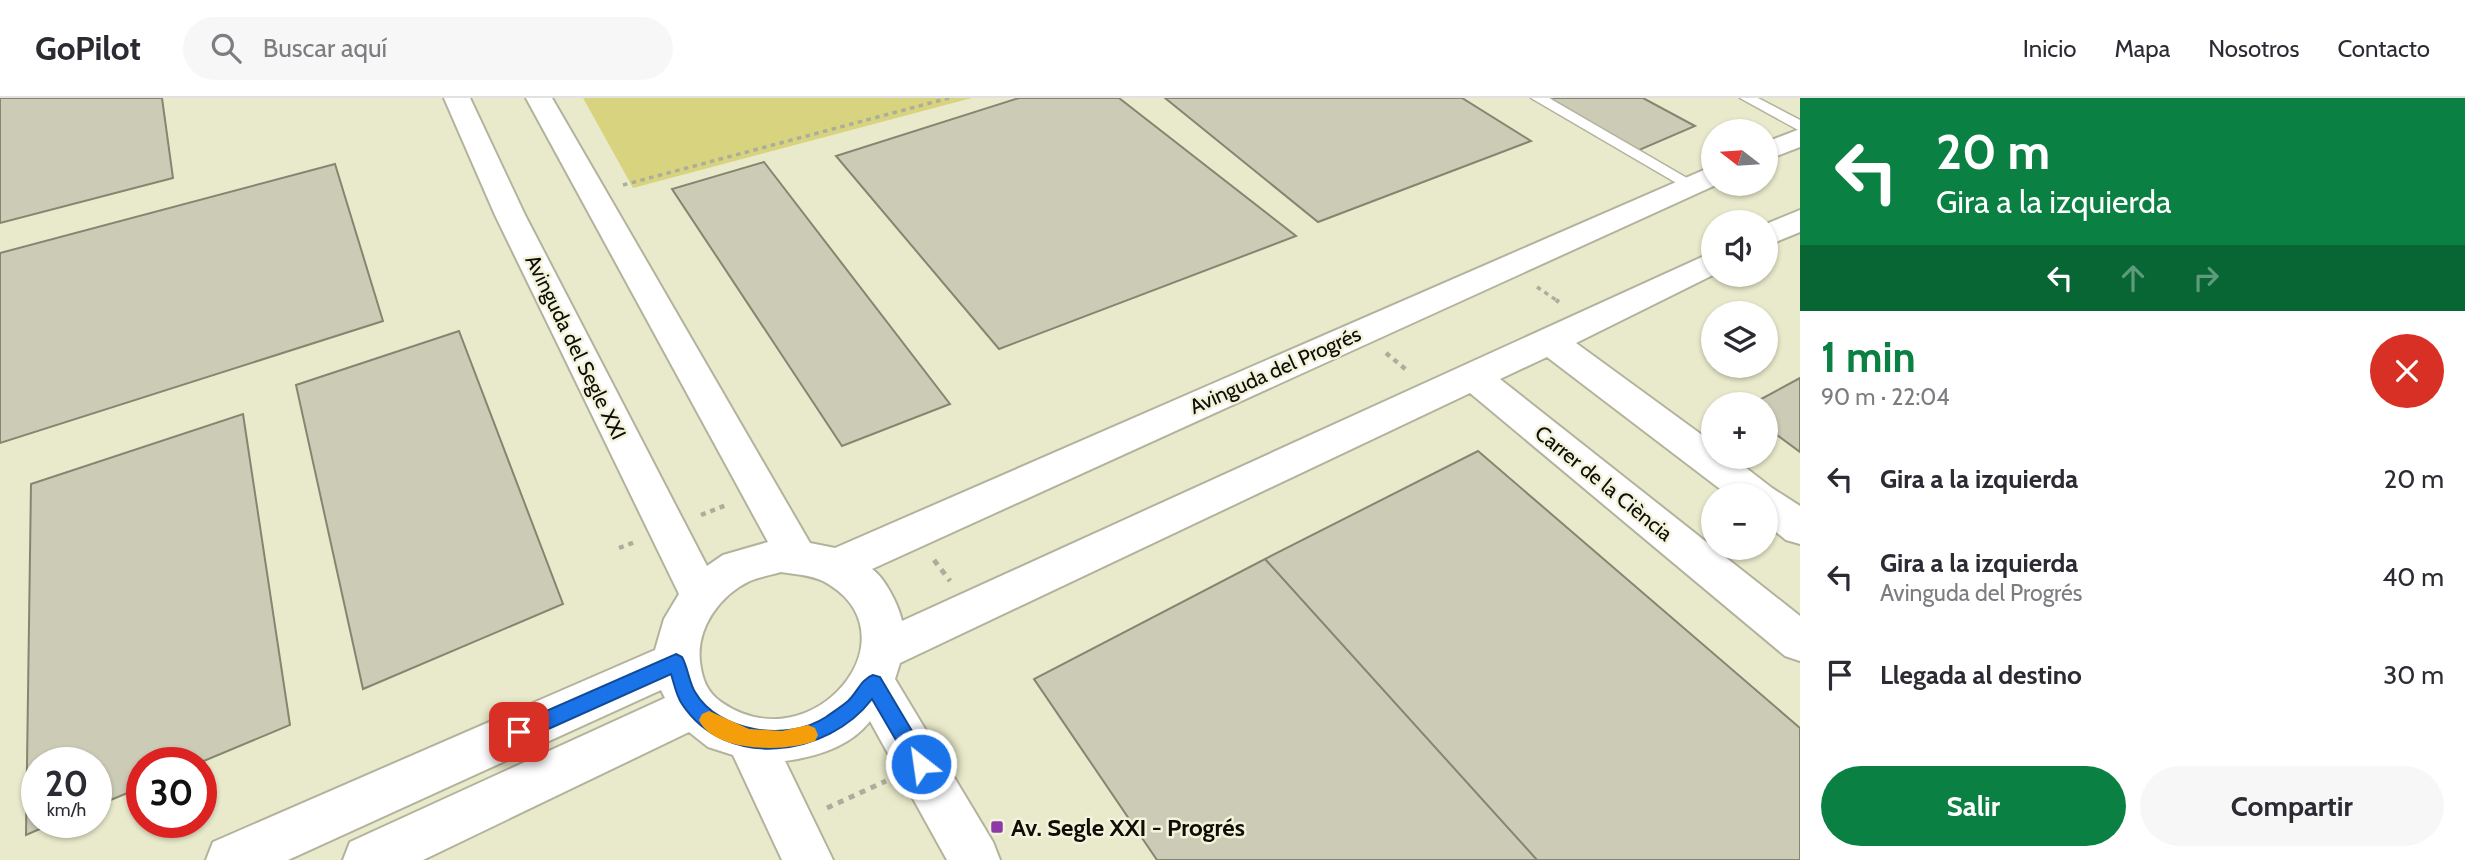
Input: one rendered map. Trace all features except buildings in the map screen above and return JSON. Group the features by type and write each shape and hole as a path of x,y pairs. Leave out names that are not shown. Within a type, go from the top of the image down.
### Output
{"street":[{"name":"Avinguda del Segle XXI","path":"457,98 510,215 700,594"},
{"path":"539,98 796,555"},
{"path":"1778,147 1800,137"},
{"name":"Avinguda del Progrés","path":"837,566 1701,180"},
{"path":"1778,230 1800,219"},
{"path":"879,667 1472,376 1701,268"},
{"path":"1550,341 1740,483"},
{"name":"Carrer de la Ciència","path":"1472,376 1800,642"},
{"path":"1778,511 1800,528"},
{"path":"811,556 837,566 859,581 874,601 883,624 879,667 854,708 828,726 782,740 749,738 724,730 695,707 682,686 676,663 681,627 700,594 736,566 766,557 811,556"},
{"path":"231,860 676,663"},
{"path":"879,667 921,764 975,860"},
{"path":"368,860 695,707"},
{"path":"749,738 800,843"}],"lane":[{"path":"1538,98 1701,180"},
{"path":"1747,98 1800,126"}],"path":[{"path":"622,185 949,98"},
{"path":"1507,267 1589,322"},
{"path":"1361,332 1435,394"},
{"path":"619,548 762,492"},
{"path":"800,843 921,764"}],"shaded area":[{"path":"0,98 583,98 633,188 972,98 1800,98 1800,860 0,860"},
{"path":"583,98 972,98 633,188"}],"slow traffic":[{"path":"709,720 724,730 765,741 808,735"}],"place":[{"name":"Av. Segle XXI - Progrés","path":"997,827"}],"route":[{"path":"519,732 676,663 682,686 704,716 724,730 765,741 797,738 843,718 865,696 873,683 921,764"}]}
